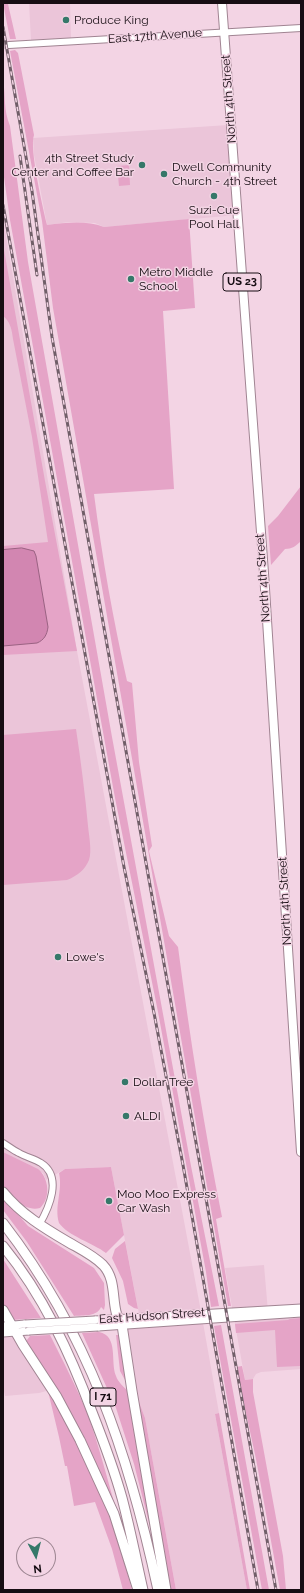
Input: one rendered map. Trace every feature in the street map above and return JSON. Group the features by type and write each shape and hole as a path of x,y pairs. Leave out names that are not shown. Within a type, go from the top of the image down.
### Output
{"highway":[{"path":"3,1192 24,1214 39,1225 91,1256 105,1268 112,1287 120,1322 166,1590"},
{"name":"I 71","path":"3,1224 24,1250 60,1309 85,1356 108,1409 136,1496 158,1590"},
{"name":"I 71","path":"3,1246 45,1308 75,1369 109,1456 125,1512 143,1590"},
{"path":"3,1310 67,1414 95,1472 114,1514 138,1590"}],"main road":[{"name":"North 4th Street","path":"222,3 264,578 301,1152"},
{"name":"East Hudson Street","path":"120,1322 301,1308"},
{"name":"East Hudson Street","path":"3,1333 25,1324 97,1323 301,1313"},
{"name":"East Hudson Street","path":"3,1326 29,1331 97,1323"}],"street":[{"name":"East 17th Avenue","path":"9,45 301,28"},
{"path":"3,1143 43,1164 50,1172 53,1180 53,1190 47,1210 39,1225"}],"shaded area":[{"path":"3,3 8,4 16,39 10,39"},
{"path":"29,3 70,3 71,38 31,40"},
{"path":"15,50 18,53 34,135 33,152 47,225 90,223 104,227 189,219 195,308 163,311 174,489 94,494 104,565 117,634 127,681 132,683 139,762 152,846 149,851 169,936 178,947 187,1015 209,1150 222,1217 216,1219 231,1306 228,1306 53,308 42,221 10,51"},
{"path":"3,80 28,262 112,737 191,1166 219,1306 211,1307 206,1272 158,1012 115,798 10,220 3,170"},
{"path":"228,125 237,215 104,227 95,223 69,222 47,225 34,155 33,138"},
{"path":"129,165 130,185 119,186 117,166"},
{"path":"3,218 77,651 202,1317 219,1413 215,1414 247,1590 176,1590 145,1418 139,1402 128,1391 119,1333 140,1319 111,1167 65,1169 46,1180 43,1173 3,1152"},
{"path":"3,244 77,651 3,655 3,546 48,542 32,437 12,332 9,323 3,316"},
{"path":"301,486 301,541 294,547 285,549 271,565 268,526 278,516"},
{"path":"22,548 34,551 36,556 48,630 43,639 37,643 3,646 3,550"},
{"path":"76,729 90,839 89,860 80,872 67,880 3,885 3,735"},
{"path":"3,1152 38,1169 42,1173 46,1183 47,1194 44,1204 40,1208 34,1209 24,1206 3,1187"},
{"path":"111,1167 124,1235 106,1253 74,1236 59,1223 57,1211 60,1186 59,1173 65,1169"},
{"path":"3,1197 28,1226 94,1268 104,1283 104,1310 101,1307 93,1314 74,1316 27,1242 3,1210"},
{"path":"125,1241 138,1309 128,1304 123,1281 112,1258 115,1249"},
{"path":"3,1259 41,1318 10,1319 3,1305"},
{"path":"264,1265 268,1312 301,1310 301,1369 261,1372 256,1374 253,1379 245,1380 225,1268"},
{"path":"301,1318 300,1366 277,1367 275,1330 236,1333 235,1324"},
{"path":"3,1321 5,1321 27,1340 27,1343 55,1385 50,1390 39,1393 5,1396 3,1387"},
{"path":"221,1325 269,1590 262,1590 214,1326"},
{"path":"99,1332 105,1334 112,1344 114,1370 116,1376 119,1382 128,1391 151,1531 134,1464 116,1408 82,1333"},
{"path":"50,1335 88,1415 116,1509 87,1444 70,1411 27,1343 30,1336"},
{"path":"116,1335 119,1335 126,1380 120,1371"},
{"path":"242,1366 245,1380 253,1379 253,1392 283,1556 286,1590 280,1590 256,1459 236,1367"},
{"path":"50,1390 95,1479 113,1522 132,1590 123,1590 112,1549 95,1502 74,1506 67,1466 65,1466 48,1391"},
{"path":"136,1402 139,1402 145,1418 176,1590 170,1590"},
{"path":"219,1413 250,1590 247,1590 215,1414"}],"tunnel":[{"path":"3,46 9,45"}],"railway":[{"path":"3,27 32,191 52,337 276,1590"},
{"path":"20,156 37,275"},
{"path":"3,205 124,867 183,1165 258,1590"}],"place":[{"name":"Produce King","path":"66,20"},
{"name":"4th Street Study Center and Coffee Bar","path":"142,165"},
{"name":"Dwell Community Church - 4th Street","path":"164,174"},
{"name":"Suzi-Cue Pool Hall","path":"214,196"},
{"name":"Metro Middle School","path":"131,279"},
{"name":"Lowe's","path":"58,957"},
{"name":"Dollar Tree","path":"125,1082"},
{"name":"ALDI","path":"126,1116"},
{"name":"Moo Moo Express Car Wash","path":"109,1201"}]}
